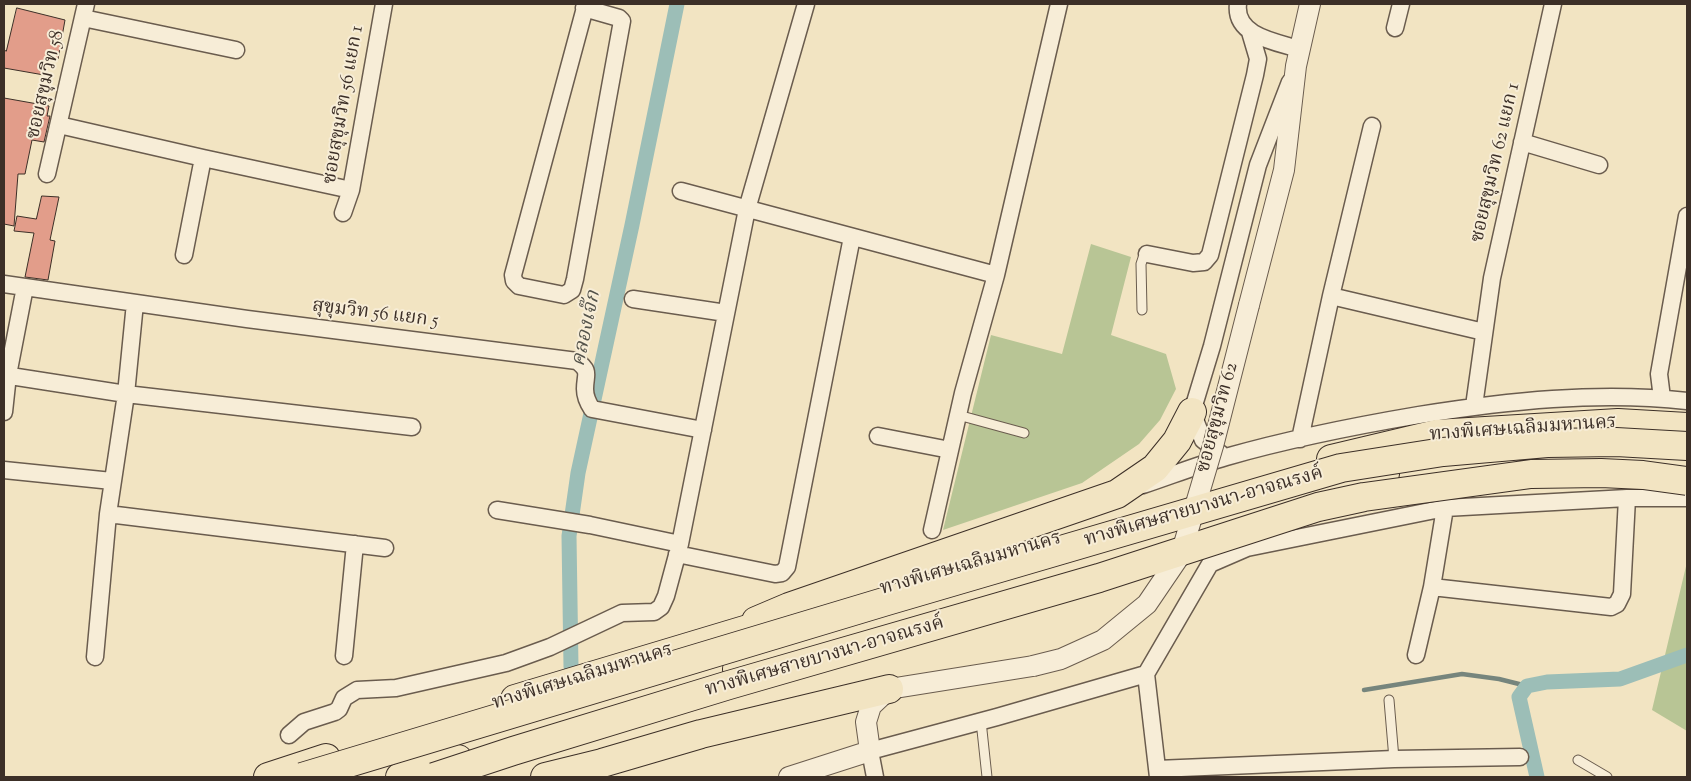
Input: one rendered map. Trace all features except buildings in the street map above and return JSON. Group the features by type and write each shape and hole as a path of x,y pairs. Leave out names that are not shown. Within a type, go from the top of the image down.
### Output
{"highway":[{"path":"708,640 789,607 1117,494 1155,468 1177,441 1192,412"},
{"name":"ทางพิเศษเฉลิมมหานคร","path":"268,777 425,726 708,640 1026,550 1336,457 1436,434 1618,423 1687,427"},
{"name":"ทางพิเศษสายบางนา-อาจณรงค์","path":"302,777 877,604 1341,468 1443,452 1548,443 1616,442 1687,446"},
{"name":"ทางพิเศษเฉลิมมหานคร","path":"400,777 808,647 1354,479 1496,456 1569,450 1650,450 1687,455"},
{"name":"ทางพิเศษสายบางนา-อาจณรงค์","path":"434,777 720,688 1099,578 1318,507 1364,497 1531,474 1643,475 1687,481"},
{"path":"545,777 602,764 701,734 889,690"}],"street":[{"name":"ซอยสุขุมวิท 56 แยก 1","path":"343,213 351,190 384,4"},
{"path":"289,735 304,722 335,712 339,709 344,698 357,690 396,688 506,663 550,647 622,613 654,612 661,607 666,596 678,549 747,209 806,4"},
{"path":"932,530 958,415 996,275 1059,4"},
{"path":"1225,457 1203,440 1192,412 1212,346 1258,165 1298,57 1250,32 1241,22 1237,9 1238,4"},
{"name":"ซอยสุขุมวิท 62","path":"889,690 1033,666 1061,658 1103,640 1147,604 1181,554 1213,446 1284,170 1298,57 1310,4"},
{"path":"1395,28 1401,4"},
{"name":"ซอยสุขุมวิท 62 แยก 1","path":"1474,406 1492,278 1553,4"},
{"path":"585,6 622,21 575,279 572,290 564,295 519,286 514,281 513,275 585,6"},
{"path":"84,11 236,50"},
{"name":"ซอยสุขุมวิท 58","path":"47,174 84,11"},
{"path":"1147,254 1193,263 1204,262 1210,255 1258,59 1250,32"},
{"path":"58,125 351,190"},
{"path":"1300,439 1331,296 1372,126"},
{"path":"1522,142 1599,164"},
{"path":"184,256 203,158"},
{"path":"681,191 996,275"},
{"path":"1662,398 1659,374 1687,216"},
{"path":"497,510 590,525 775,574 782,573 787,567 852,237"},
{"name":"สุขุมวิท 56 แยก 5","path":"4,284 247,319 577,361 584,366 587,372 585,390 587,401 592,409 703,430"},
{"path":"4,412 6,375 25,286"},
{"path":"1331,296 1484,332"},
{"path":"633,299 726,313"},
{"path":"95,657 108,514 126,394 135,303"},
{"path":"6,375 126,394 412,427"},
{"path":"1117,494 1225,457 1360,425 1474,406 1534,400 1644,396 1687,400"},
{"path":"878,436 950,450"},
{"path":"4,470 112,481"},
{"path":"1432,587 1611,607 1617,604 1622,594 1626,498"},
{"path":"1520,757 1394,759 1157,773 1146,674 1210,564 1248,548 1445,508 1626,498 1687,498"},
{"path":"1416,656 1432,587 1445,508"},
{"path":"108,514 385,548"},
{"path":"344,656 355,544"},
{"path":"789,777 870,751 1146,674"},
{"path":"875,777 866,722 871,706 889,690"}],"lane":[{"path":"1142,310 1141,264 1147,254"},
{"path":"958,415 1024,433"},
{"path":"1389,700 1394,759"},
{"path":"981,721 987,777"},
{"path":"1578,760 1607,777"}],"green space":[{"path":"1091,244 1131,257 1111,335 1166,354 1176,389 1160,420 1139,444 1082,483 943,530 991,335 1062,354"},
{"path":"1687,562 1687,731 1652,710"}],"waterway":[{"name":"คลองเจ๊ก","path":"571,667 569,536 578,473 632,225 677,4"},
{"path":"1537,777 1519,697 1527,686 1547,682 1620,679 1687,655"},
{"path":"1364,690 1462,674 1499,679 1527,686"}]}
